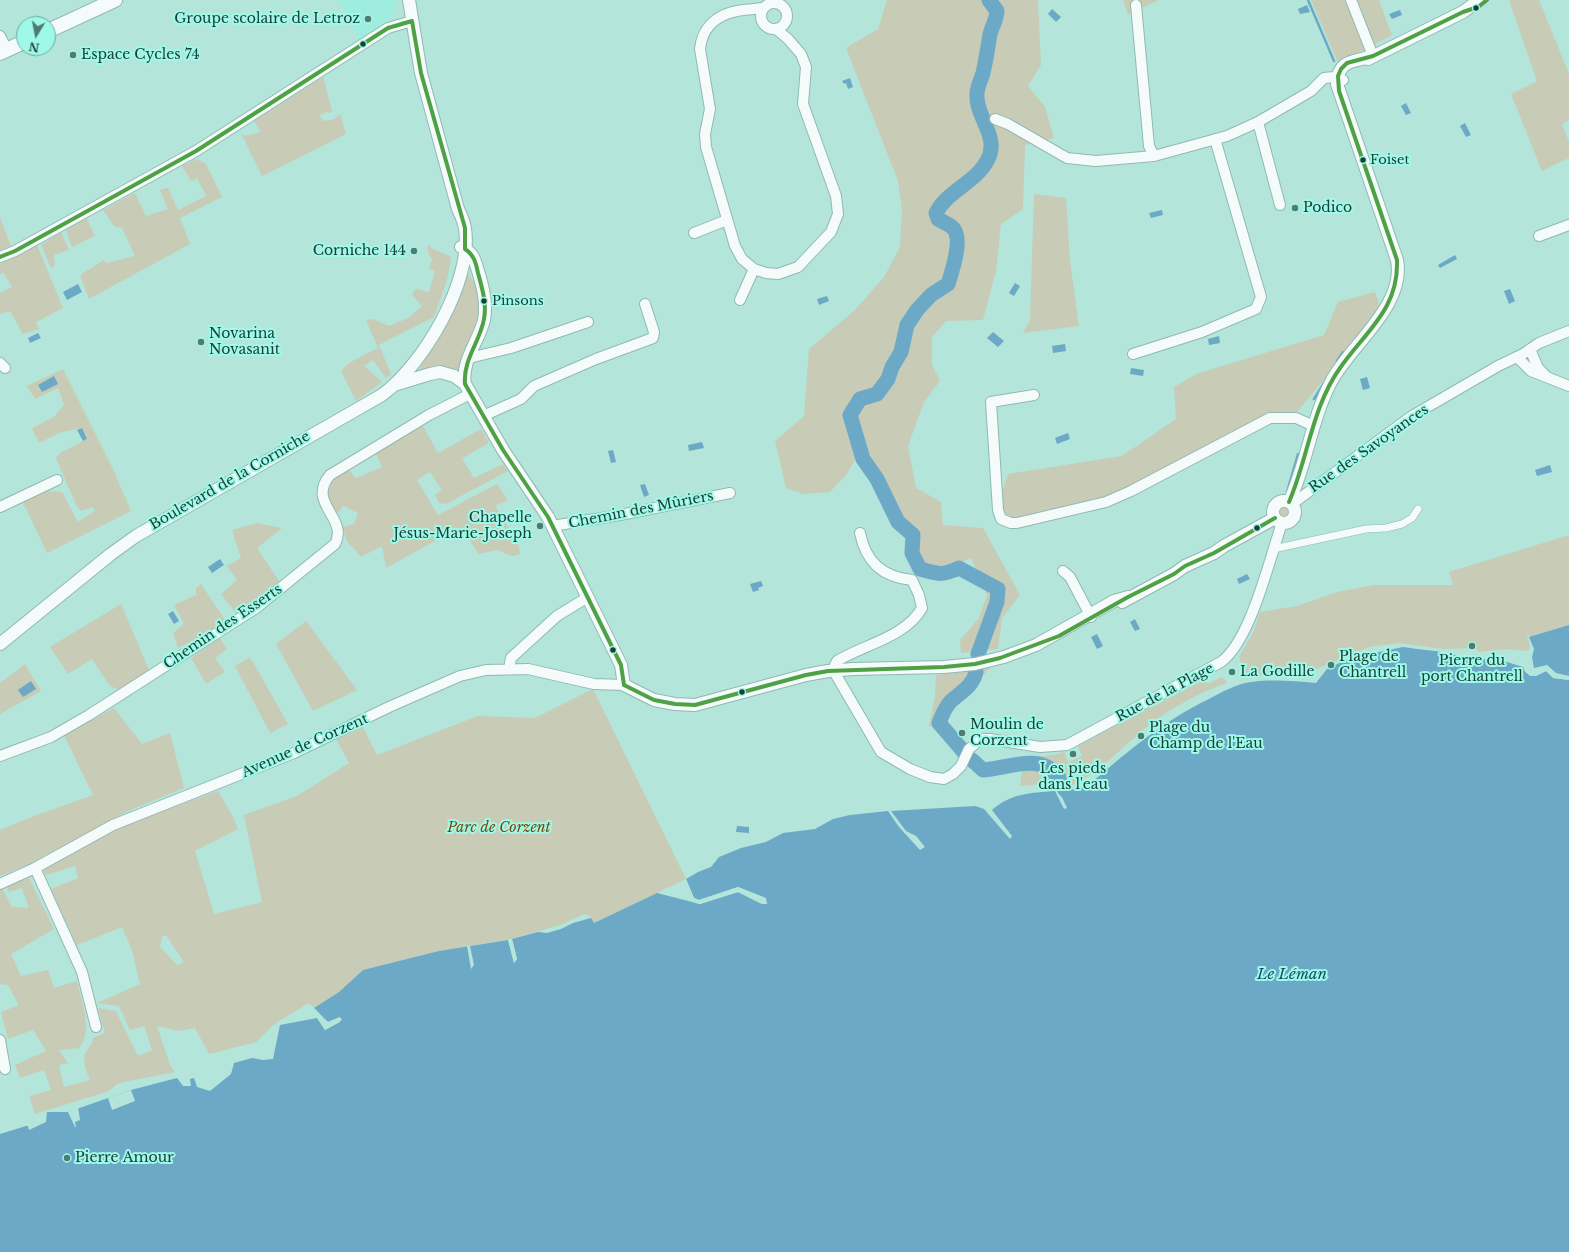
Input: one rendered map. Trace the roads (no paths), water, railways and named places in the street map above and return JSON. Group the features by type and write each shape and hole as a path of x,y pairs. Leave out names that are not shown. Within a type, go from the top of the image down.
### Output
{"main road":[{"path":"56,21 101,0"},
{"path":"56,26 115,0"},
{"path":"2,46 16,39"},
{"path":"2,46 16,43"}],"street":[{"name":"Boulevard de la Corniche","path":"0,644 110,554 136,536 204,495 377,397 394,385 423,351 446,309 458,282 464,254 465,228 458,209 402,0"},
{"name":"Boulevard de la Corniche","path":"408,22 409,0"},
{"path":"1351,0 1373,56"},
{"path":"1464,12 1479,0"},
{"path":"1290,503 1314,426 1332,379 1387,305 1395,290 1397,279 1396,260 1350,119 1339,91 1341,68 1347,63 1373,56 1464,12 1478,8 1487,0"},
{"path":"762,20 762,12 773,3"},
{"path":"747,11 762,20 767,27 776,29 788,39 801,54 806,67 803,104 836,196 838,214 831,232 798,267 778,274 766,273 754,269 748,265 737,252 706,147 704,134 710,110 701,57 701,40 711,24 721,17 738,11 747,11 773,3 787,12 786,22 788,39"},
{"path":"1136,5 1149,146 1154,156"},
{"path":"0,257 15,251 163,170 388,28 408,22"},
{"path":"776,29 780,28 786,22"},
{"path":"995,119 1008,124 1067,158 1096,161 1154,156 1215,139 1258,122 1311,91 1322,79 1340,79"},
{"path":"1258,122 1280,205"},
{"path":"1133,354 1202,332 1256,308 1261,298 1215,139"},
{"path":"694,233 727,220"},
{"path":"1539,236 1569,225"},
{"name":"Boulevard de la Corniche","path":"464,254 483,288 485,315 468,358 464,376 467,389"},
{"path":"740,300 754,269"},
{"path":"483,416 521,399 534,386 596,359 653,338 654,332 645,304"},
{"path":"468,358 511,348 588,322"},
{"name":"Rue des Savoyances","path":"1290,503 1412,416 1489,372 1532,352 1539,343 1569,331"},
{"path":"1532,352 1539,369 1548,377"},
{"path":"1519,359 1531,371 1569,386"},
{"path":"394,385 440,372 454,376 467,389 503,450 534,495 552,526 622,669 624,685 654,700 675,704 695,706 806,675 836,670 960,666 1000,658 1059,636 1090,615 1105,611 1128,597 1214,553 1224,546 1278,521 1288,523 1295,517 1295,510 1290,503 1283,501 1276,505 1273,512 1278,521"},
{"name":"Chemin des Esserts","path":"0,756 25,748 70,727 256,608 336,544 339,535 338,529 323,500 322,494 324,481 330,475 429,416 467,389"},
{"path":"1034,396 991,402 998,510 1001,519 1017,524 1106,502 1135,489 1270,418 1296,418 1314,426"},
{"path":"0,507 56,480"},
{"name":"Chemin des Mûriers","path":"552,526 620,515 730,493"},
{"path":"1273,549 1366,529 1386,528 1402,524 1412,518 1418,509"},
{"name":"Rue de la Plage","path":"836,670 838,680 877,748 890,758 918,773 940,779 950,776 957,770 967,752 977,741 986,738 1046,747 1071,744 1217,666 1230,655 1243,635 1273,549 1278,521"},
{"path":"836,670 835,664 837,661 878,642 897,631 918,615 922,608 919,595 912,580 897,579 876,566 863,548 860,533"},
{"path":"1063,571 1070,577 1090,615"},
{"path":"509,669 511,658 557,616 588,597"},
{"name":"Avenue de Corzent","path":"0,884 35,868 113,825 294,754 383,710 460,676 480,671 509,669 547,672 594,684 624,685"},
{"path":"35,868 82,972 96,1027"},
{"path":"0,1040 5,1068"}],"water":[{"path":"1307,5 1310,12 1300,14 1298,9"},
{"path":"1052,9 1061,17 1056,22 1048,14"},
{"path":"1400,10 1402,15 1392,19 1389,14"},
{"path":"850,78 853,87 848,89 846,83 844,84 842,81"},
{"path":"1406,103 1411,113 1406,115 1401,106"},
{"path":"1465,123 1471,135 1466,137 1460,126"},
{"path":"1162,210 1163,215 1151,218 1149,213"},
{"path":"1455,255 1457,259 1440,268 1438,265"},
{"path":"1015,283 1020,286 1014,296 1009,293"},
{"path":"78,284 82,292 67,300 63,292"},
{"path":"1510,289 1515,301 1509,304 1504,291"},
{"path":"827,296 829,301 819,305 817,299"},
{"path":"993,332 1004,341 998,347 987,338"},
{"path":"38,333 41,338 30,343 28,338"},
{"path":"1219,336 1220,343 1209,345 1208,339"},
{"path":"1065,344 1066,351 1053,353 1052,346"},
{"path":"1131,368 1144,370 1143,376 1130,374"},
{"path":"54,376 58,384 42,392 38,385"},
{"path":"1367,377 1370,388 1363,390 1360,379"},
{"path":"82,428 87,439 83,441 77,430"},
{"path":"1068,433 1070,439 1057,444 1055,438"},
{"path":"702,442 704,448 689,451 688,445"},
{"path":"613,450 616,462 611,463 608,451"},
{"path":"1550,465 1552,472 1537,476 1535,470"},
{"path":"645,484 649,495 644,497 640,485"},
{"path":"220,559 224,565 212,573 208,567"},
{"path":"1247,574 1250,579 1239,584 1237,579"},
{"path":"761,581 763,586 758,588 759,590 753,592 750,584"},
{"path":"173,611 179,621 174,624 168,614"},
{"path":"1135,619 1140,629 1135,631 1130,622"},
{"path":"1569,625 1569,676 1556,673 1547,665 1534,668 1532,657 1534,649 1529,637"},
{"path":"1097,634 1103,646 1097,649 1091,637"},
{"name":"Le Léman","path":"1403,647 1454,654 1471,661 1476,665 1478,661 1482,659 1507,662 1523,667 1526,673 1536,676 1546,671 1554,678 1569,680 1569,1252 0,1252 0,1134 26,1126 28,1126 29,1130 46,1122 47,1112 68,1112 131,1090 177,1078 183,1086 191,1086 190,1079 194,1078 197,1087 210,1091 231,1074 234,1063 252,1058 263,1060 273,1059 280,1025 317,1018 325,1030 340,1022 340,1017 328,1022 314,1008 339,992 363,970 439,951 508,940 514,963 517,959 512,939 538,932 547,933 591,918 594,923 657,893 700,904 738,892 762,904 767,904 766,898 738,887 699,900 694,898 686,879 711,867 719,857 741,848 766,842 783,833 815,829 833,819 850,815 888,811 899,827 920,850 925,847 916,836 906,831 891,811 975,806 984,809 1010,839 1012,836 992,810 999,804 1022,795 1055,791 1064,809 1067,808 1059,791 1076,789 1092,782 1134,747 1176,717 1224,691 1235,686 1259,681 1316,683 1327,669 1350,658"},
{"path":"31,681 36,689 23,697 18,690"},
{"path":"737,826 749,827 749,833 736,832"}],"waterway":[{"path":"978,654 997,602 998,589 959,568 944,573 920,569 912,553 913,535 898,522 877,479 863,459 850,415 860,399 877,394 888,379 892,367 901,352 907,325 917,310 931,295 948,284 956,254 957,238 952,227 938,219 936,213 947,199 982,169 991,152 989,135 977,102 978,86 984,68 990,34 997,14 997,11 989,0"},
{"path":"1308,0 1334,61"},
{"path":"1337,361 1343,352"},
{"path":"1314,399 1324,383"},
{"path":"1287,492 1298,454"},
{"path":"964,752 939,723 947,706 969,685 976,672"},
{"path":"972,760 983,770 1021,764 1040,764 1049,768 1056,774 1065,790"}],"place":[{"name":"Groupe scolaire de Letroz","path":"368,19"},
{"name":"Espace Cycles 74","path":"73,55"},
{"name":"Foiset","path":"1363,160"},
{"name":"Podico","path":"1295,208"},
{"name":"Corniche 144","path":"414,251"},
{"name":"Pinsons","path":"484,301"},
{"name":"Novarina Novasanit","path":"201,342"},
{"name":"Chapelle Jésus-Marie-Joseph","path":"540,526"},
{"name":"Pierre du port Chantrell","path":"1472,646"},
{"name":"Plage de Chantrell","path":"1331,665"},
{"name":"La Godille","path":"1232,672"},
{"name":"Moulin de Corzent","path":"962,733"},
{"name":"Plage du Champ de l'Eau","path":"1141,736"},
{"name":"Les pieds dans l'eau","path":"1073,754"},
{"name":"Pierre Amour","path":"67,1158"}],"park label":[{"name":"Parc de Corzent","path":"499,828"}]}
